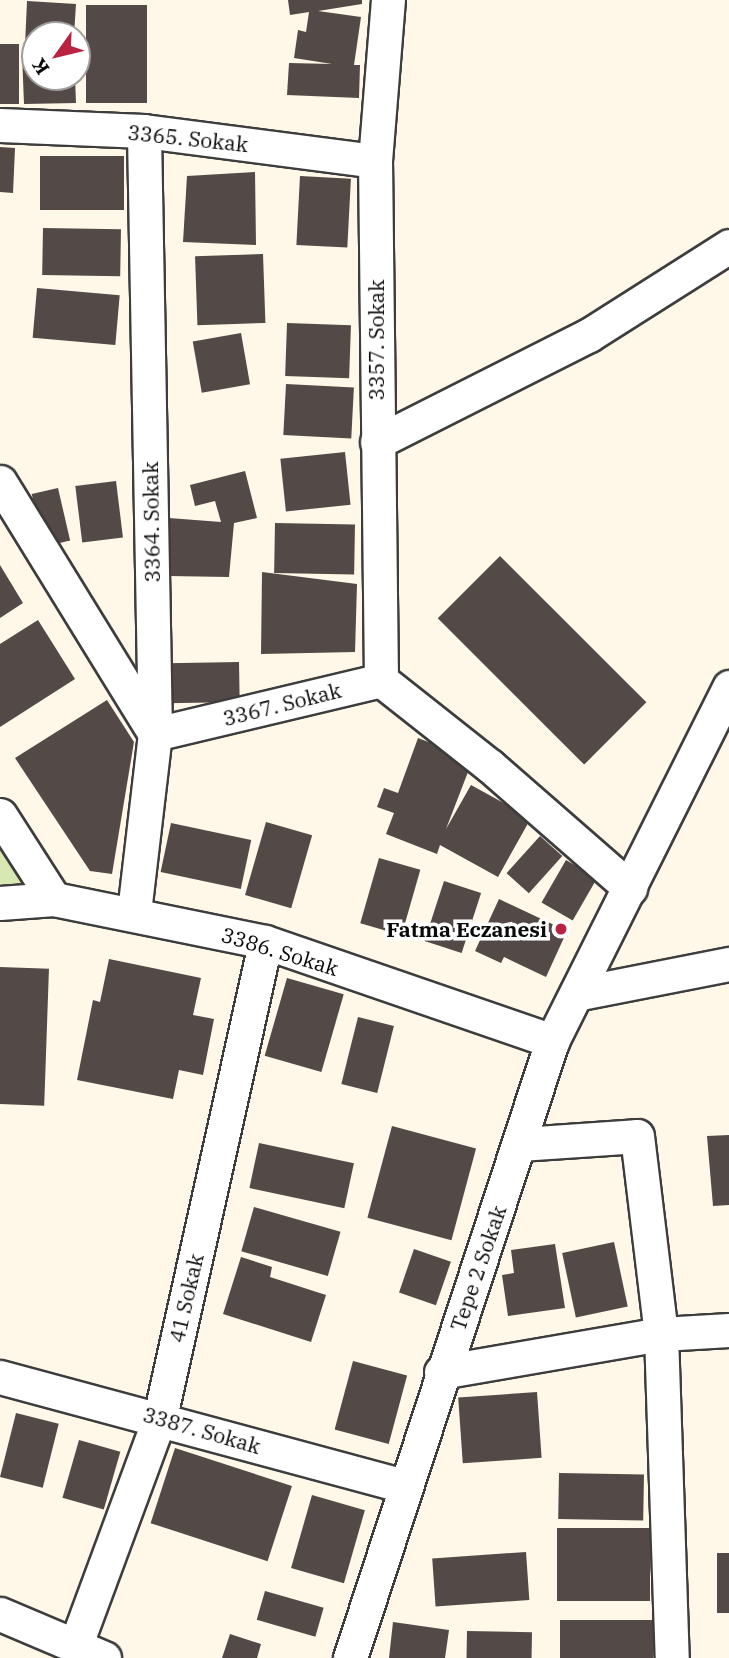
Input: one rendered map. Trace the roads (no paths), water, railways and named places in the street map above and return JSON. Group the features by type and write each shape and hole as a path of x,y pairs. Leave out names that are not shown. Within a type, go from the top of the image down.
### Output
{"street":[{"name":"3357. Sokak","path":"381,680 375,161 388,0"},
{"name":"3365. Sokak","path":"0,125 144,131 375,161"},
{"name":"3364. Sokak","path":"134,912 155,734 144,131"},
{"path":"377,442 589,335 729,246"},
{"path":"0,482 155,734"},
{"path":"381,680 490,766 630,888"},
{"name":"3367. Sokak","path":"155,734 381,680"},
{"name":"Tepe 2 Sokak","path":"351,1658 441,1372 521,1144 552,1041 729,687"},
{"path":"0,815 54,899"},
{"name":"3386. Sokak","path":"0,902 54,899 134,912 265,943 552,1041"},
{"name":"41 Sokak","path":"90,1651 160,1417 265,943"},
{"path":"576,994 729,964"},
{"path":"521,1144 637,1136 661,1334 672,1658"},
{"path":"441,1372 661,1334 729,1330"},
{"name":"3387. Sokak","path":"0,1377 160,1417 404,1486"},
{"path":"0,1614 90,1651"}],"place":[{"name":"Fatma Eczanesi","path":"561,929"}]}
